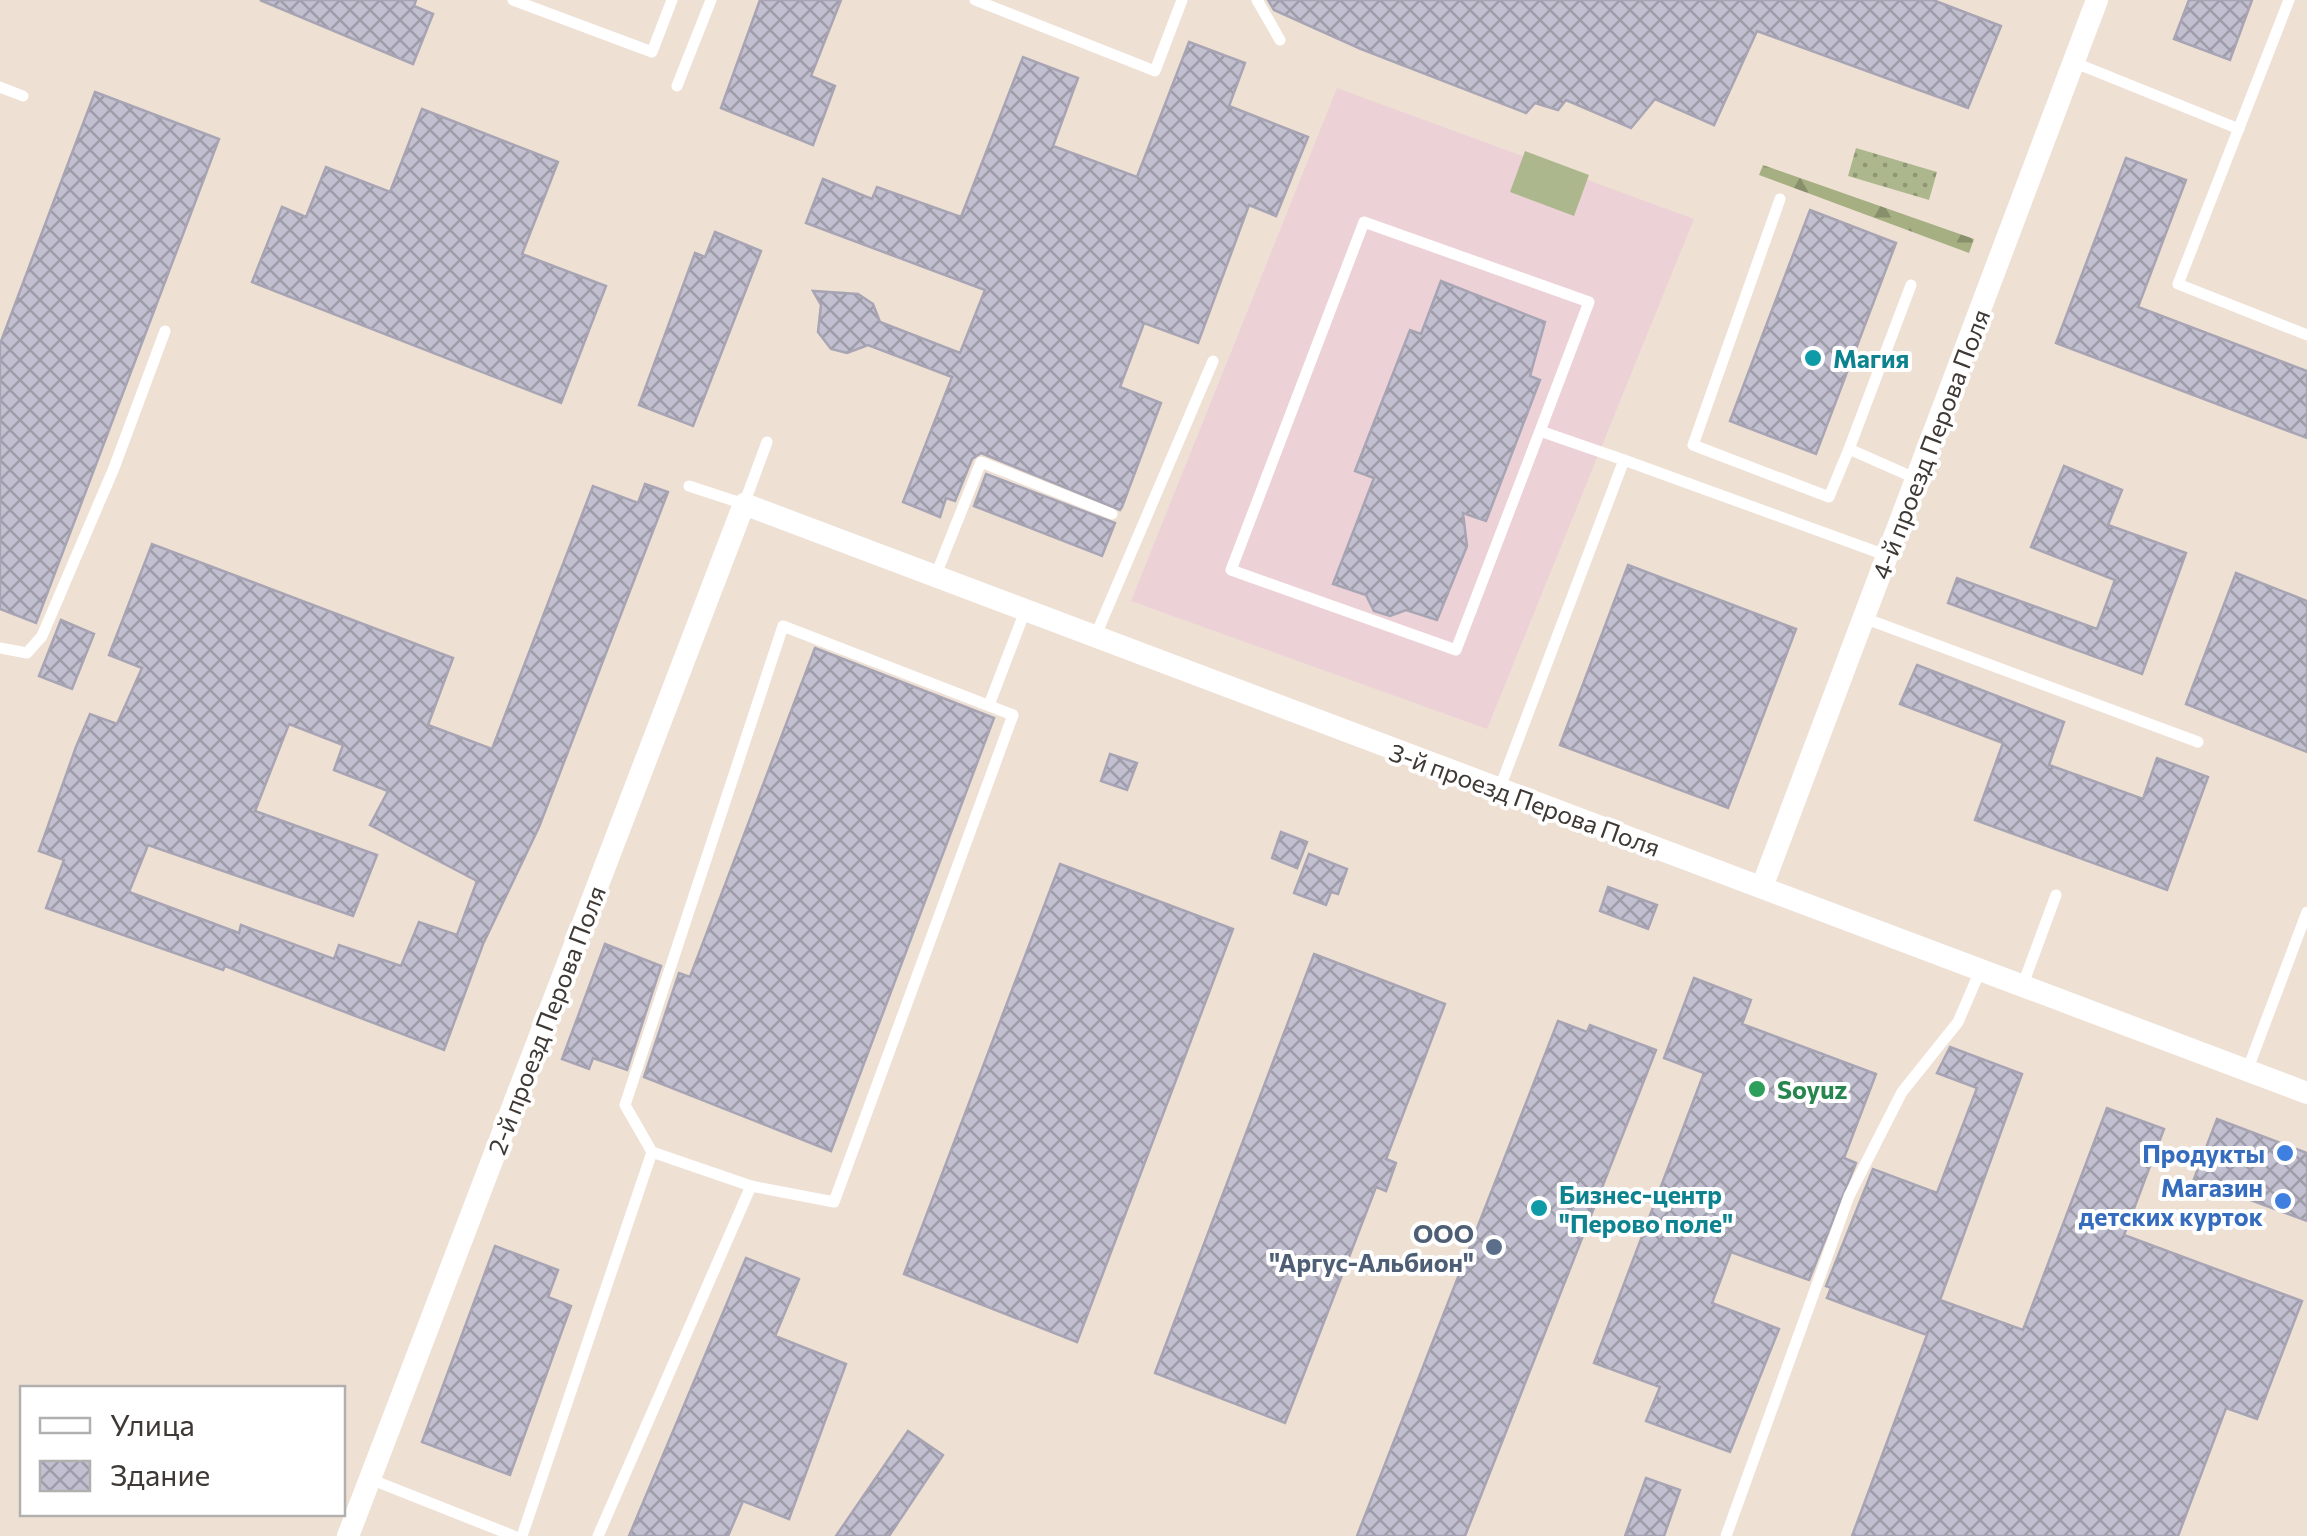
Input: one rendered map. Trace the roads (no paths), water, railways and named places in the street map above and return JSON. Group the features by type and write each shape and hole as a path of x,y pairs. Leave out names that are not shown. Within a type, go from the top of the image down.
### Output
{"street":[{"name":"4-й проезд Перова Поля","path":"1762,887 2097,0"},
{"name":"3-й проезд Перова Поля","path":"744,504 2307,1094"},
{"name":"2-й проезд Перова Поля","path":"348,1536 744,504"}],"lane":[{"path":"513,0 652,52 672,0"},
{"path":"677,86 711,0"},
{"path":"975,0 1155,71 1182,0"},
{"path":"1257,0 1280,40"},
{"path":"2289,0 2178,284 2307,334"},
{"path":"2073,62 2239,129"},
{"path":"0,87 23,96"},
{"path":"1780,199 1693,445 1829,496 1910,285"},
{"path":"1364,222 1589,302 1540,431 1456,650 1231,570 1364,222"},
{"path":"0,648 26,653 42,636 114,468 165,331"},
{"path":"1095,638 1213,361"},
{"path":"1540,431 1888,556"},
{"path":"690,486 744,504 767,442"},
{"path":"1848,449 1917,478"},
{"path":"1499,790 1624,460"},
{"path":"935,577 981,462 1112,514"},
{"path":"989,705 1025,611"},
{"path":"1864,618 2198,742"},
{"path":"784,626 989,705 1013,715 834,1202 752,1186 652,1152 625,1105 784,626"},
{"path":"2022,987 2056,894"},
{"path":"2247,1070 2301,947 2307,912"},
{"path":"1726,1536 1849,1196 1902,1092 1958,1022 1980,971"},
{"path":"522,1536 652,1152"},
{"path":"598,1536 752,1186"},
{"path":"370,1479 514,1536"}],"place":[{"name":"Магия","path":"1813,358"},
{"name":"Soyuz","path":"1757,1089"},
{"name":"Продукты","path":"2285,1153"},
{"name":"Магазин детских курток","path":"2283,1201"},
{"name":"Бизнес-центр \"Перово поле\"","path":"1539,1208"},
{"name":"ООО \"Аргус-Альбион\"","path":"1494,1247"}]}
